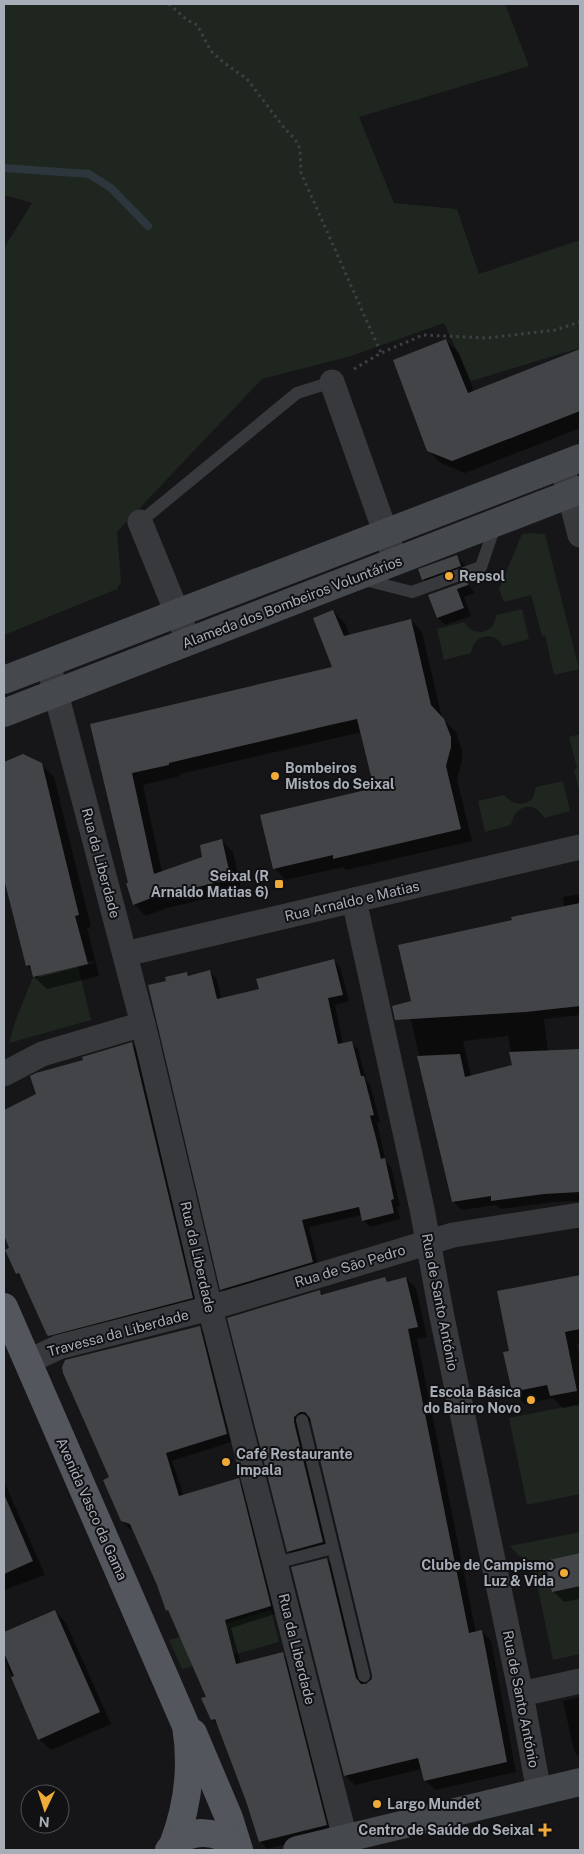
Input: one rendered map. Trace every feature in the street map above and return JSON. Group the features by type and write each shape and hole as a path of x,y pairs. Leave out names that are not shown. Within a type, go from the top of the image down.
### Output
{"main road":[{"path":"4,680 571,461"},
{"name":"Alameda dos Bombeiros Voluntários","path":"4,713 575,492"},
{"name":"Avenida Vasco da Gama","path":"4,1307 186,1726 190,1777 184,1812 171,1848"},
{"name":"Avenida Vasco da Gama","path":"180,1710 204,1757 229,1818 238,1850"},
{"path":"296,1850 346,1844 580,1782"},
{"path":"171,1848 190,1835 200,1833 214,1834 226,1839 238,1850"}],"street":[{"path":"332,382 396,562"},
{"path":"571,461 580,535"},
{"path":"140,522 189,642"},
{"name":"Rua da Liberdade","path":"48,663 143,1024 210,1308 346,1844"},
{"name":"Rua Arnaldo e Matias","path":"125,954 580,847"},
{"name":"Rua de Santo António","path":"354,900 429,1242 442,1317 521,1694 539,1792"},
{"path":"4,1074 42,1054 143,1024"},
{"name":"Rua de São Pedro","path":"210,1308 453,1235 580,1215"},
{"name":"Travessa da Liberdade","path":"27,1362 59,1347 210,1308"},
{"path":"521,1694 580,1681"}],"lane":[{"path":"140,522 297,393 332,382"},
{"path":"356,578 412,592 481,567 496,523"},
{"path":"302,1420 364,1676"},
{"path":"276,1563 333,1548"}],"path":[{"path":"169,4 187,20 198,25 211,51 247,79 295,139 300,149 301,173 381,353"},
{"path":"332,382 381,353 423,335 487,338 554,330 580,322"}],"shaded area":[{"path":"4,4 505,4 529,66 359,117 394,203 457,209 479,274 580,240 580,348 471,381 444,323 351,356 262,379 117,532 121,581 117,589 4,635 4,248 32,203 4,195"},
{"path":"522,534 545,534 579,669 554,675 545,635 542,636 531,595 504,602 499,589"},
{"path":"522,609 529,639 503,646 494,638 484,637 476,642 471,653 444,660 437,629 464,622 473,630 483,632 492,626 496,615"},
{"path":"580,734 580,794 574,770 577,768 569,737"},
{"path":"563,781 570,811 544,818 535,808 525,807 516,813 511,825 485,832 478,801 504,795 514,803 522,804 533,798 536,787"},
{"path":"78,966 91,1020 9,1043 15,1022 33,977"},
{"path":"580,1404 580,1494 527,1505 509,1418"},
{"path":"580,1532 580,1654 553,1660 532,1561 519,1556 510,1546"},
{"path":"271,1610 279,1642 182,1669 169,1640"}],"building":[{"path":"446,339 468,393 580,349 580,411 452,461 427,451 393,360"},
{"path":"457,555 461,566 422,580 418,569"},
{"path":"467,581 468,585 457,589 464,608 437,618 428,595"},
{"path":"333,610 344,636 411,619 431,705 444,719 451,737 451,747 446,766 461,829 333,859 333,855 273,869 260,815 374,788 357,719 330,725 132,773 154,874 202,857 200,845 222,839 229,870 228,880 154,897 133,905 126,883 128,883 90,724 332,667 313,618"},
{"path":"23,754 42,763 79,915 75,916 88,964 33,977 30,965 26,966 4,879 4,762"},
{"path":"580,903 580,1006 526,1012 395,1020 392,1006 411,1001 398,945 512,920 511,917"},
{"path":"334,959 343,995 328,998 338,1044 352,1041 361,1076 364,1076 374,1115 370,1116 381,1159 385,1158 394,1199 391,1200 394,1213 362,1221 359,1207 302,1220 313,1262 220,1290 148,985 166,981 165,977 187,972 188,976 210,970 217,999 259,989 256,979"},
{"path":"132,1042 193,1298 49,1336 19,1273 16,1274 5,1250 9,1248 4,1235 4,1110 36,1094 30,1076 83,1060 82,1057"},
{"path":"580,1049 580,1192 544,1194 491,1201 491,1196 452,1202 417,1056 460,1054 465,1077 512,1065 509,1052"},
{"path":"580,1275 580,1329 565,1332 577,1391 550,1396 547,1385 512,1392 503,1352 509,1351 497,1291"},
{"path":"385,1277 387,1282 406,1277 418,1327 408,1329 469,1633 482,1630 507,1762 424,1781 418,1758 344,1776 291,1567 327,1558 356,1678 361,1684 366,1684 372,1679 372,1675 310,1418 305,1412 300,1412 294,1417 294,1422 323,1542 287,1552 227,1318 320,1290 321,1295"},
{"path":"200,1326 227,1434 166,1453 179,1496 239,1478 271,1606 225,1620 236,1664 283,1652 327,1825 259,1842 246,1801 215,1719 211,1720 201,1698 206,1697 168,1610 166,1611 157,1585 130,1524 121,1521 103,1480 109,1477 62,1367 65,1360"},
{"path":"4,1494 33,1561 4,1574"},
{"name":"Clube de Campismo Luz & Vida","path":"580,1553 580,1586 552,1592 545,1561"},
{"path":"55,1610 100,1712 38,1740 11,1677 14,1676 4,1653 4,1632"}],"waterway":[{"path":"4,168 89,174 111,188 148,226"}],"place":[{"name":"Repsol","path":"449,576"},
{"name":"Bombeiros Mistos do Seixal","path":"275,776"},
{"name":"Seixal (R Arnaldo Matias 6)","path":"279,884"},
{"name":"Escola Básica do Bairro Novo","path":"531,1400"},
{"name":"Café Restaurante Impala","path":"226,1462"},
{"name":"Clube de Campismo Luz & Vida","path":"564,1573"},
{"name":"Largo Mundet","path":"377,1804"},
{"name":"Centro de Saúde do Seixal","path":"545,1830"}]}
